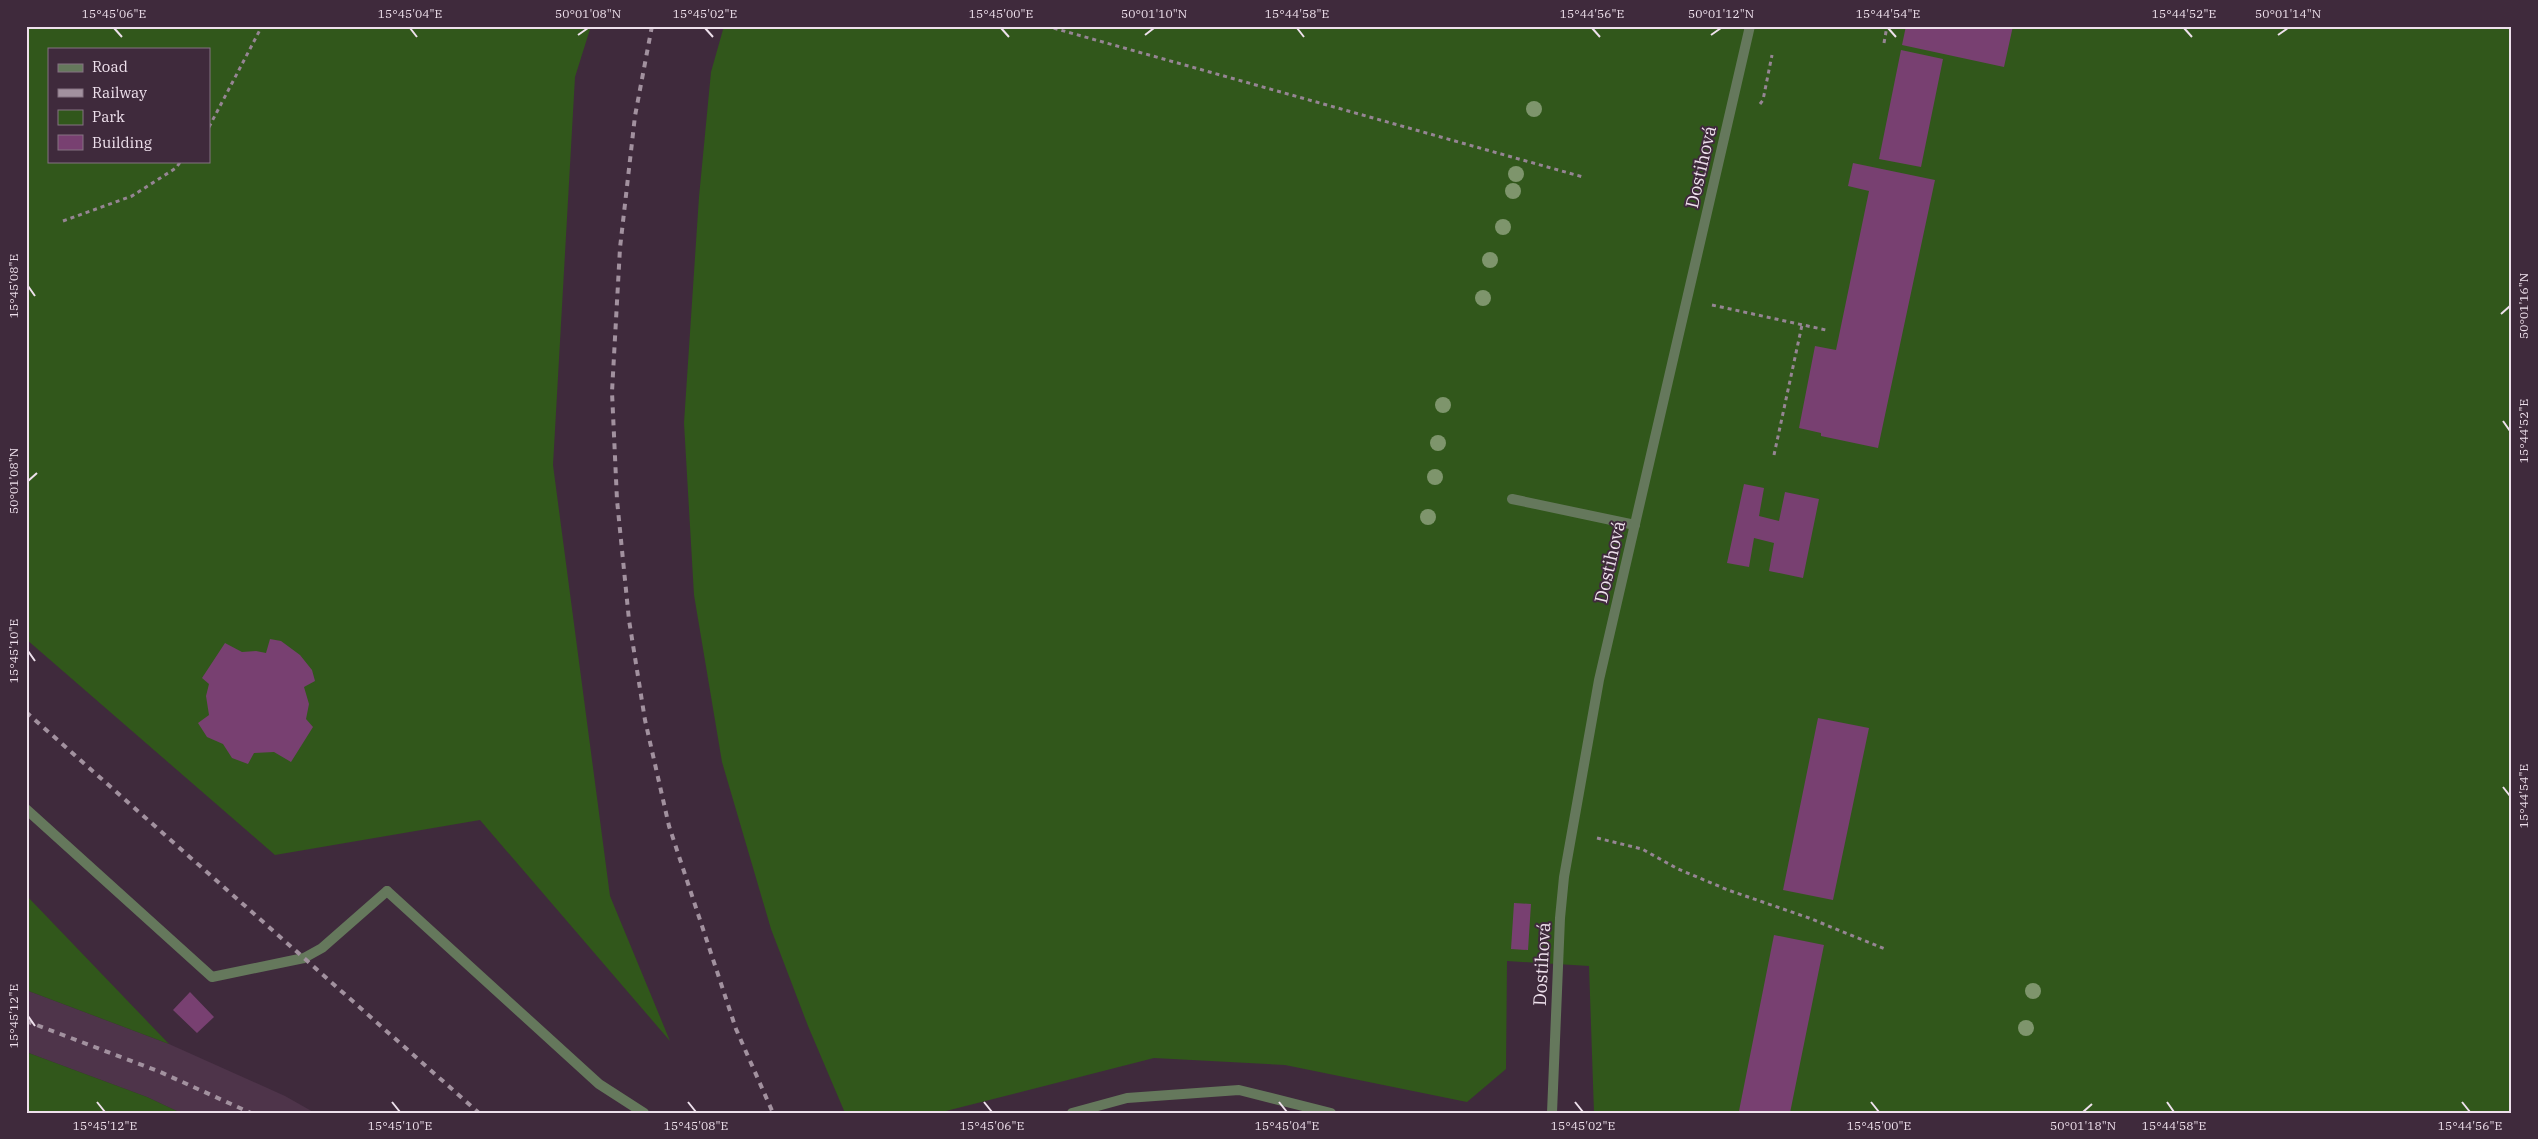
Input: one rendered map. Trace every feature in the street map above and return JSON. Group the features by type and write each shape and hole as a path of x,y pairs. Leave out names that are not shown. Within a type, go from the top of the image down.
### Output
{"street":[{"name":"Dostihová","path":"1552,1113 1560,918 1572,833 1599,680 1750,26"},
{"path":"1512,499 1635,525"},
{"path":"26,809 212,978 304,958 322,948 387,891 599,1084 644,1113"},
{"path":"1072,1113 1127,1098 1239,1090 1331,1113"}],"path":[{"path":"210,125 262,26"},
{"path":"1046,26 1583,178"},
{"path":"1884,43 1887,26"},
{"path":"63,221 132,196 176,168 180,162"},
{"path":"1709,305 1826,330"},
{"path":"1774,454 1802,325"},
{"path":"1572,833 1642,849 1678,869 1728,890 1809,918 1885,949"}],"shaded area":[{"path":"26,990 169,1044 285,1096 315,1113 181,1113 147,1097 26,1052"}],"green space":[{"path":"26,26 591,26 575,77 553,465 610,896 670,1041 480,820 275,855 26,639"},
{"path":"724,26 2512,26 2512,1113 1594,1113 1589,966 1507,961 1506,1069 1467,1102 1285,1065 1154,1058 938,1113 845,1113 808,1026 771,929 722,762 694,595 684,423 699,197 711,72"},
{"path":"26,895 169,1044 26,990"},
{"path":"26,1052 147,1097 181,1113 26,1113"}],"building":[{"path":"1906,26 2013,26 2004,67 1902,45"},
{"path":"1901,50 1943,59 1921,167 1879,159"},
{"path":"1853,163 1935,180 1878,448 1821,436 1821,433 1799,428 1815,346 1836,350 1869,191 1848,186"},
{"path":"1744,484 1764,488 1759,516 1779,521 1785,492 1819,499 1803,578 1769,571 1774,543 1754,538 1749,567 1727,563"},
{"path":"270,639 281,641 300,655 312,670 315,681 304,687 309,704 306,719 313,727 291,762 274,752 254,753 248,764 232,758 223,744 207,737 198,723 209,715 206,696 209,684 202,678 225,643 242,652 256,651 266,653"},
{"path":"1818,718 1869,728 1833,900 1783,890"},
{"path":"1514,903 1531,904 1528,950 1511,949"},
{"path":"1774,935 1824,945 1790,1113 1748,1113 1739,1111"},
{"path":"190,992 214,1017 197,1033 173,1010"}],"railway":[{"path":"652,26 635,116 620,248 612,392 617,500 629,620 645,720 669,826 736,1029 773,1113"},
{"path":"26,712 479,1113"},
{"path":"26,1021 158,1071 251,1113"}]}
